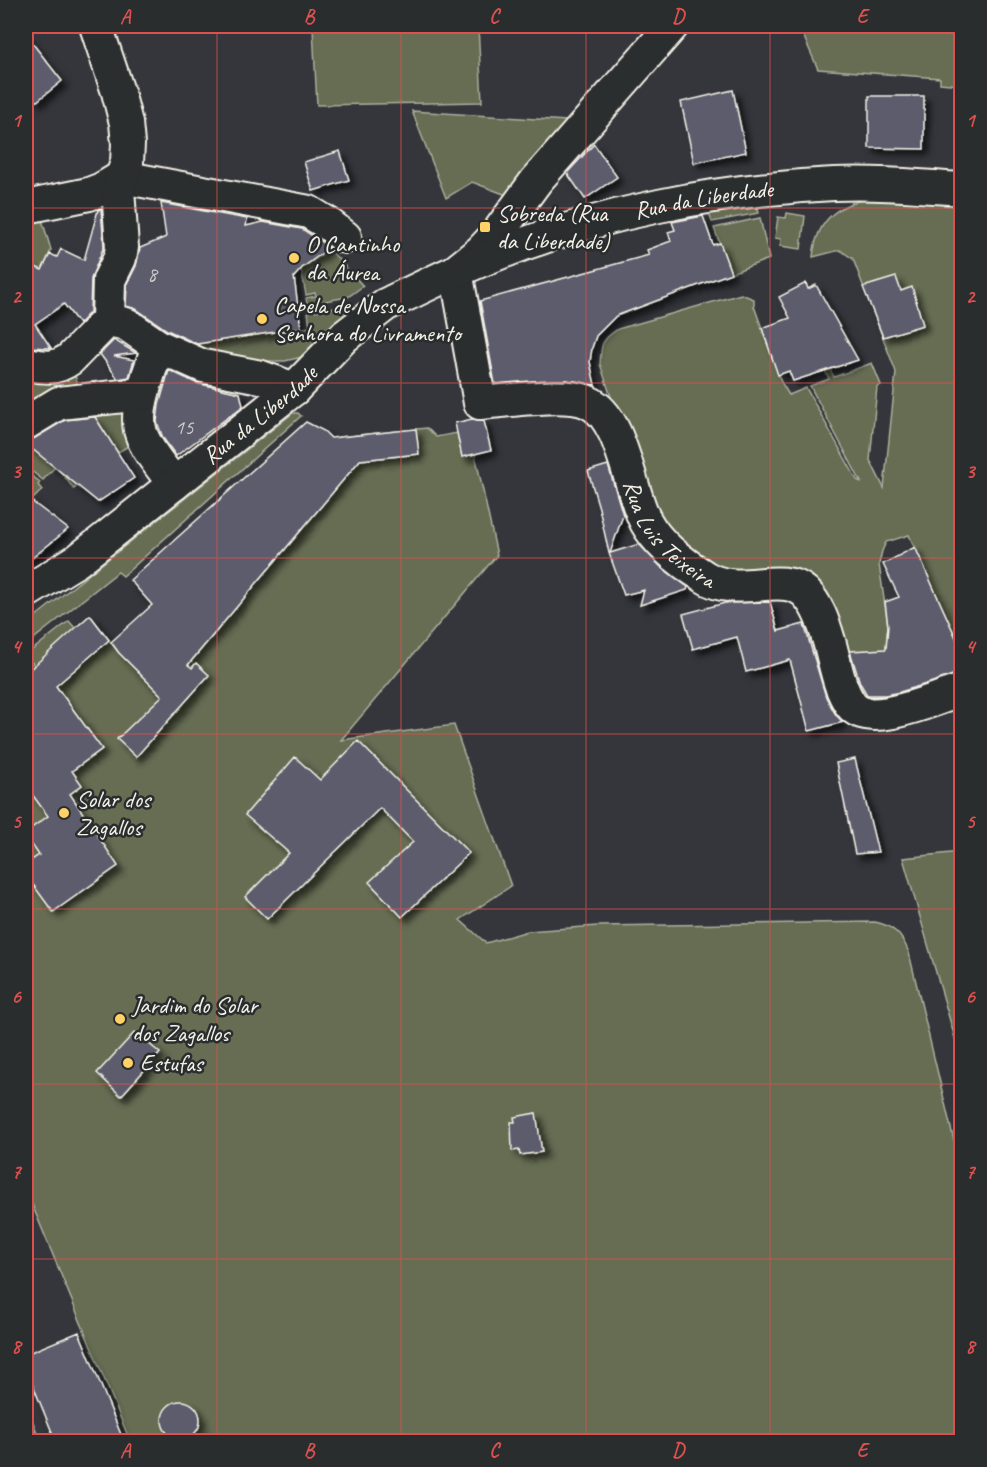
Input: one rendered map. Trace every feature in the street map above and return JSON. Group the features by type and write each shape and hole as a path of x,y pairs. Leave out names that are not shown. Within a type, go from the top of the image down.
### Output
{"street":[{"path":"26,364 48,368 63,364 70,360 108,320 109,280 120,258 122,248 118,189 127,162 126,123 96,26"},
{"path":"456,271 481,251 497,234 536,181 672,26"},
{"path":"26,207 89,194 122,177 309,212 345,237"},
{"name":"Rua da Liberdade","path":"26,592 78,560 294,389 345,336 375,312 456,271 495,255 585,225 682,201 834,184 893,184 962,189"},
{"name":"Rua Luis Teixeira","path":"456,271 480,403 570,398 588,402 600,410 613,430 646,523 659,541 706,579 733,587 778,583 792,585 804,591 818,610 843,691 852,706 865,714 881,715 962,690"},
{"path":"108,320 126,324 158,346 203,366 261,377 294,389"},
{"path":"158,346 142,394 139,430 145,444 174,484"},
{"path":"26,423 59,403 142,394"}],"green space":[{"path":"307,26 478,26 482,102 317,105 313,28"},
{"path":"799,26 961,26 961,85 940,83 940,78 818,69"},
{"path":"412,111 567,121 574,127 512,197 472,182 446,198"},
{"path":"869,199 961,206 961,651 909,535 886,542 879,564 888,627 884,660 886,700 856,702 822,591 718,572 667,537 640,484 600,364 603,343 618,329 741,294 754,299 754,306 781,382 789,395 806,388 857,480 861,482 810,386 829,379 813,345 817,343 834,377 872,363 881,385 877,387 870,460 884,488 896,372 853,259 840,250 813,257 818,234 830,217 847,205"},
{"path":"757,204 759,213 712,222 708,210"},
{"path":"787,213 805,216 801,249 780,246 781,239 775,238 778,217 786,218"},
{"path":"41,216 51,250 42,270 28,264 26,267 26,219"},
{"path":"760,218 769,259 731,273 714,228"},
{"path":"330,250 363,286 348,297 307,304 306,298 316,296 315,293 306,295 301,269"},
{"path":"351,305 356,311 310,353 285,361 214,361 191,344 186,320 212,341 310,327 308,312"},
{"path":"72,365 81,396 26,415 26,370"},
{"path":"128,403 131,444 74,489 56,466 43,480 26,467 26,444 30,448 39,438 32,427 62,410"},
{"path":"293,413 301,416 123,576 118,572 26,645 26,624"},
{"path":"427,428 436,437 457,433 462,456 475,454 497,555 341,740 454,725 511,886 460,920 486,943 528,931 598,926 875,922 887,926 900,936 909,953 961,1170 961,1441 130,1441 26,1190 26,673 34,665 26,655 69,621 75,628 90,615 119,653 338,437"},
{"path":"26,472 40,482 38,485 42,490 31,501 26,497"},
{"path":"962,852 961,1059 903,858"}],"building":[{"path":"26,35 62,81 36,102 26,89"},
{"path":"733,90 746,152 694,163 681,102"},
{"path":"869,96 924,96 924,149 869,148"},
{"path":"594,144 617,177 585,199 567,173"},
{"path":"340,151 349,180 313,191 304,162"},
{"path":"161,203 247,219 246,226 263,222 302,229 326,245 329,248 302,268 294,277 301,328 197,344 167,330 136,309 126,306 127,284 136,266 140,248 166,237"},
{"path":"101,209 104,246 91,279 90,312 79,324 64,304 35,324 51,348 26,347 26,263 42,270 50,254 57,257 61,249 84,260 98,210"},
{"path":"703,216 713,245 720,243 731,273 616,316 596,336 592,348 590,362 595,385 566,380 495,384 480,301 649,255 647,250 671,241 668,232 675,230 672,222"},
{"path":"896,277 901,291 912,287 923,325 883,337 863,287"},
{"path":"806,283 808,289 816,285 858,360 793,381 789,371 778,375 762,328 790,318 779,297"},
{"path":"114,340 136,353 114,356 134,360 129,377 118,379 100,354"},
{"path":"169,370 196,383 240,393 243,406 176,456 163,438 157,422 159,405"},
{"path":"95,417 134,478 98,502 26,444 26,441 65,420"},
{"path":"472,419 484,421 491,450 462,457 455,423"},
{"path":"306,422 324,431 331,438 416,429 419,454 360,460 188,665 192,668 196,663 209,675 136,757 117,739 162,696 111,642 152,605 130,580"},
{"path":"608,465 623,515 610,553 639,544 661,567 688,587 687,590 640,605 644,590 624,595 609,553 588,471"},
{"path":"26,497 68,529 26,563"},
{"path":"915,547 962,651 962,673 900,692 867,695 860,683 850,651 886,649 888,626 885,602 899,597 883,564"},
{"path":"770,602 778,631 804,624 826,697 836,715 843,722 809,731 790,660 746,672 737,637 693,649 683,614 725,603"},
{"path":"90,615 109,640 56,686 102,749 72,771 82,785 70,794 118,866 53,912 26,875 26,864 39,855 26,836 26,832 48,816 26,786 26,673"},
{"path":"358,741 469,853 402,917 369,882 413,842 380,808 267,919 245,897 289,853 245,815 295,757 320,780"},
{"path":"855,759 878,852 855,854 836,763"},
{"path":"135,1032 160,1053 121,1096 97,1073"},
{"path":"536,1113 542,1152 520,1155 519,1150 512,1151 511,1122 515,1122 514,1117"},
{"path":"79,1332 124,1442 56,1442 26,1368 26,1354"},
{"path":"181,1401 194,1407 200,1420 194,1433 181,1439 168,1433 162,1420 168,1407"}],"waterway":[{"path":"26,1412 37,1442"}],"place":[{"name":"Sobreda (Rua da Liberdade)","path":"485,227"},
{"name":"O Cantinho da Áurea","path":"294,258"},
{"name":"Capela de Nossa Senhora do Livramento","path":"262,319"},
{"name":"Solar dos Zagallos","path":"64,813"},
{"name":"Jardim do Solar dos Zagallos","path":"120,1019"},
{"name":"Estufas","path":"128,1063"}]}
